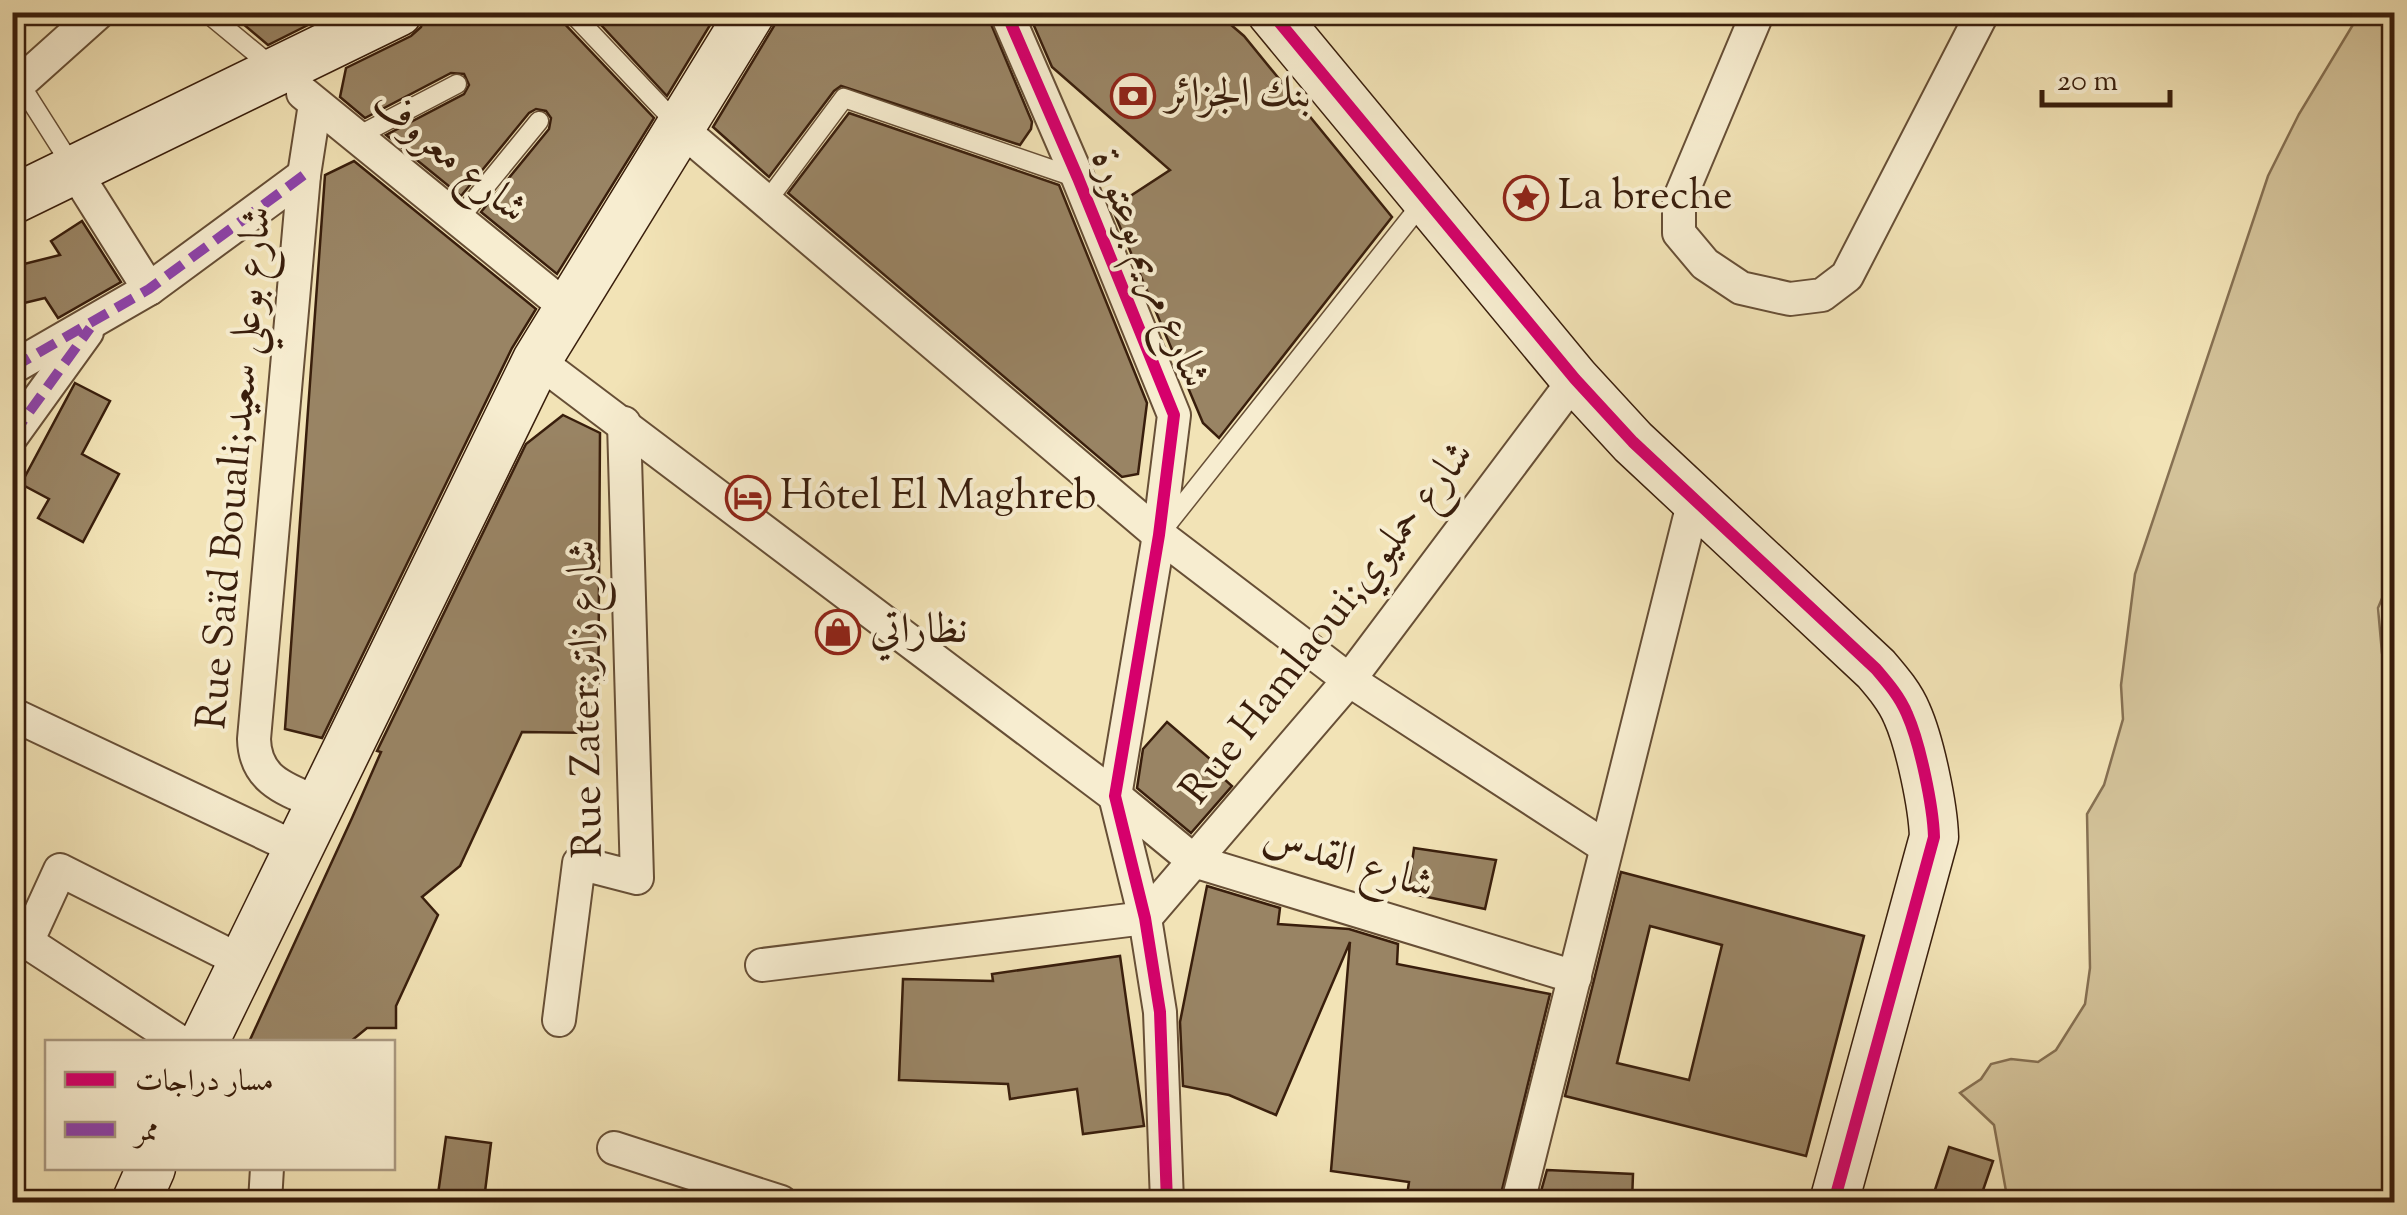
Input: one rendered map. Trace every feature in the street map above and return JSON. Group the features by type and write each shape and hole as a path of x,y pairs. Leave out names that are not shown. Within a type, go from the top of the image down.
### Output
{"street":[{"path":"15,82 99,12"},
{"path":"12,200 398,12"},
{"path":"205,1040 537,360 751,12"},
{"path":"1270,12 1575,379 1633,442 1876,669 1892,687 1908,716 1933,818 1934,837 1834,1202"},
{"path":"1758,12 1680,200 1679,233 1705,264 1741,288 1790,299 1822,295 1848,276 1983,12"},
{"name":"شارع مريم بوعتورة","path":"1007,13 1174,415 1160,535 1115,796"},
{"name":"شارع معروف","path":"278,71 354,138 567,308"},
{"name":"Rue Saïd Bouali;شارع بوعلي سعيد","path":"315,104 304,175 254,750 269,780 321,804"},
{"path":"680,128 1160,535 1349,680 1606,847"},
{"path":"74,170 149,289"},
{"path":"12,368 149,289 304,175"},
{"path":"12,436 93,324"},
{"name":"شارع القدس","path":"537,360 1115,796 1194,861 1575,977"},
{"name":"Rue Hamlaoui;شارع حمليوي","path":"1144,918 1349,680 1575,379"},
{"name":"Rue Zater;شارع زاتر","path":"559,1020 579,863 637,878 624,424"},
{"path":"1518,1202 1694,500"},
{"path":"12,714 298,849"},
{"path":"1115,796 1144,918 1160,1012 1167,1202"},
{"path":"177,1040 20,937 60,870 243,962"},
{"path":"762,965 1144,918"},
{"path":"614,1148 780,1202"},
{"path":"136,1202 150,1170"},
{"path":"265,1202 267,1170"}],"lane":[{"path":"206,12 278,71"},
{"path":"571,12 680,128"},
{"path":"15,82 74,170"},
{"path":"354,138 457,84"},
{"path":"766,201 844,98 1078,178"},
{"path":"458,220 539,120"},
{"path":"1160,535 1426,198"}],"shaded area":[{"path":"2360,13 2394,13 2394,576 2378,608 2382,653 2394,662 2394,1202 2001,1202 2006,1191 1994,1125 1960,1093 1981,1079 1991,1064 2011,1059 2038,1062 2056,1050 2085,1004 2090,968 2087,814 2104,785 2123,719 2121,685 2135,574 2268,176 2299,114"}],"building":[{"path":"229,12 334,12 268,45"},
{"path":"425,12 559,12 562,21 654,118 557,274 481,212 549,129 551,118 546,111 536,109 529,113 461,196 386,135 464,94 469,85 464,74 451,73 365,118 340,97 346,68 411,36 421,27"},
{"path":"589,12 718,12 667,96"},
{"path":"778,12 986,12 1032,122 1031,129 1020,145 841,86 769,177 713,127 774,26"},
{"path":"1028,12 1216,12 1244,36 1392,217 1219,438 1203,423 1112,208 1170,170 1052,67"},
{"path":"849,113 1059,185 1147,403 1138,474 1122,477 788,193"},
{"path":"354,161 536,309 512,348 322,738 285,729 325,175"},
{"path":"82,221 121,282 58,318 45,298 12,306 12,267 60,255 51,241"},
{"path":"75,383 110,401 82,454 119,474 83,542 38,518 49,499 21,484"},
{"path":"563,415 600,433 598,733 522,732 460,866 422,897 438,915 396,1006 396,1028 367,1028 352,1040 250,1040 381,752 377,751 526,444"},
{"path":"1167,722 1217,765 1213,769 1232,786 1191,833 1137,788 1143,749"},
{"path":"1414,848 1496,860 1485,909 1408,893"},
{"path":"1621,872 1864,936 1806,1156 1565,1096","holes":["1650,926 1722,945 1689,1080 1617,1063"]},
{"path":"1207,886 1280,908 1278,924 1349,929 1398,944 1397,964 1550,994 1499,1202 1406,1202 1409,1182 1331,1171 1350,942 1276,1115 1229,1095 1183,1086 1180,1022"},
{"path":"1120,956 1144,1126 1083,1134 1077,1089 1010,1099 1008,1084 899,1080 903,979 993,981 992,974"},
{"path":"446,1137 491,1143 484,1200 438,1194"},
{"path":"1949,1147 1993,1161 1979,1202 1931,1202"},
{"path":"1547,1170 1633,1174 1632,1202 1538,1202"}],"marked path":[{"path":"12,368 149,289 304,175"},
{"path":"12,436 90,328"}],"cycle path":[{"path":"1006,12 1174,415 1159,535 1115,796 1145,918 1160,1012 1167,1202"},
{"path":"1271,12 1575,379 1633,442 1876,669 1904,708 1925,775 1934,837 1834,1202"}],"place":[{"name":"بنك الجزائر","path":"1133,96"},
{"name":"La breche","path":"1526,198"},
{"name":"Hôtel El Maghreb","path":"748,498"},
{"name":"نظاراتي","path":"838,632"}]}
